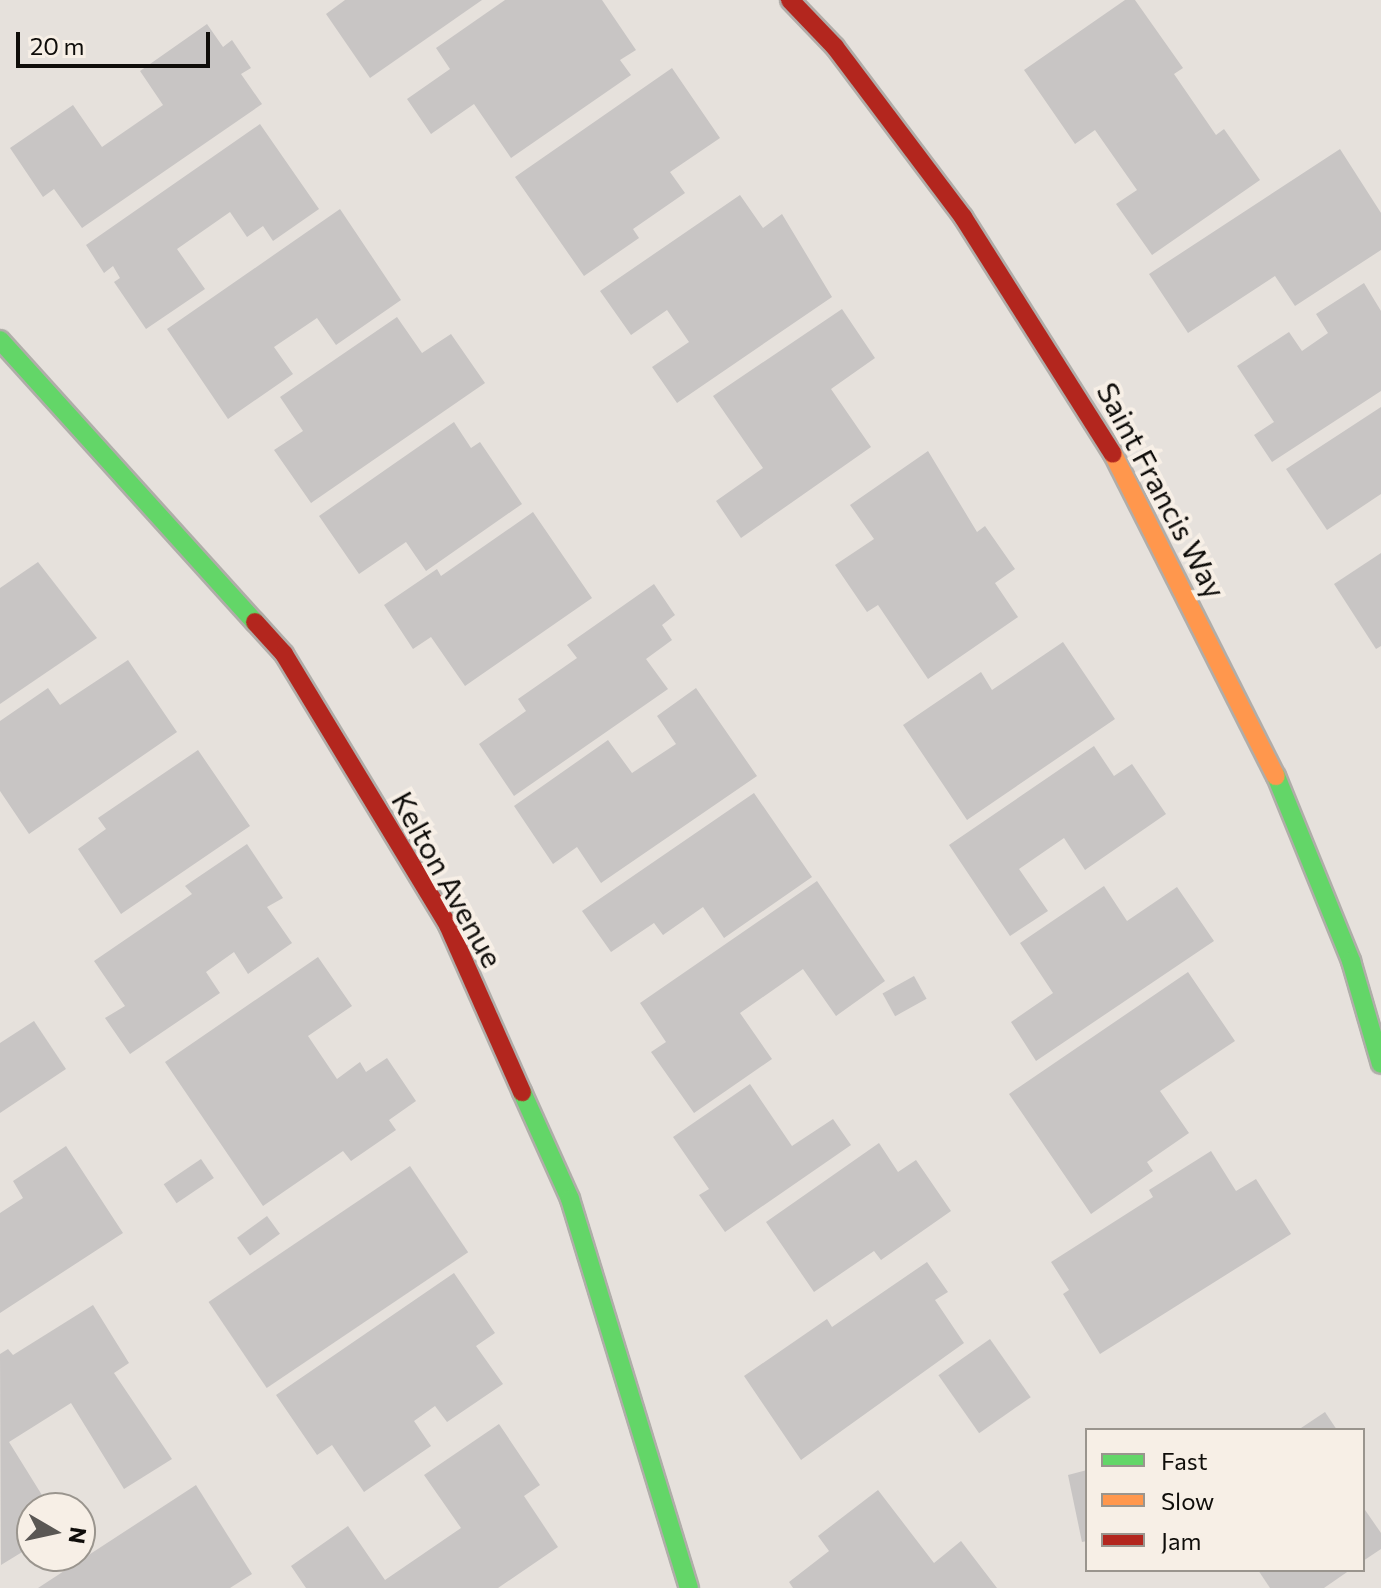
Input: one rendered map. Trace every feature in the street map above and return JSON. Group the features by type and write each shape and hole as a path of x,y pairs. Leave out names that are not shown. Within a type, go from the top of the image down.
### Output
{"street":[{"name":"Saint Francis Way","path":"790,0 835,47 963,217 1136,490 1298,820 1351,961 1381,1064"},
{"name":"Kelton Avenue","path":"0,340 284,654 448,925 570,1199 689,1588"}],"building":[{"path":"345,0 482,0 370,78 326,14"},
{"path":"505,0 602,0 636,50 620,60 631,75 511,158 474,104 431,134 407,99 450,69 436,48"},
{"path":"1125,0 1135,0 1183,68 1174,74 1216,135 1224,129 1260,180 1152,255 1116,204 1137,190 1095,130 1075,144 1024,70"},
{"path":"207,24 223,47 232,40 251,68 241,74 262,104 82,228 54,189 43,197 10,148 73,105 102,147 163,105 140,71"},
{"path":"672,68 720,138 670,172 685,193 633,229 639,238 584,276 515,177"},
{"path":"260,124 319,209 273,241 263,226 247,237 230,212 177,249 205,289 146,329 114,282 120,278 113,266 104,273 86,245"},
{"path":"1340,149 1381,213 1381,250 1295,306 1275,276 1188,333 1149,274"},
{"path":"740,195 763,228 782,214 832,297 677,403 652,367 689,342 667,310 631,335 600,291"},
{"path":"340,209 401,300 336,345 317,318 274,347 293,374 228,419 167,329"},
{"path":"1364,283 1381,311 1381,391 1272,462 1254,435 1274,422 1237,366 1289,332 1302,351 1328,333 1316,314"},
{"path":"842,309 875,358 831,389 871,447 741,538 716,501 763,468 713,396"},
{"path":"397,317 422,353 451,334 485,383 311,503 274,450 303,431 280,397"},
{"path":"1381,407 1381,494 1327,530 1286,469"},
{"path":"454,422 471,448 480,442 522,504 426,571 406,542 359,574 319,516"},
{"path":"928,451 977,532 985,526 1015,569 995,583 1018,617 928,679 878,605 867,612 835,565 874,539 850,505"},
{"path":"533,512 592,598 465,686 431,637 413,649 384,605 437,569 441,576"},
{"path":"1381,553 1381,646 1376,649 1334,584"},
{"path":"38,562 97,638 0,704 0,588"},
{"path":"654,584 675,615 662,625 672,640 646,659 668,689 514,796 479,744 526,711 518,699 577,658 567,645"},
{"path":"1063,642 1115,719 967,820 903,725 981,672 992,690"},
{"path":"128,660 177,732 29,834 0,791 0,721 48,688 60,705"},
{"path":"696,688 757,776 601,883 577,847 553,864 514,806 608,740 632,773 676,744 657,716"},
{"path":"1094,746 1114,776 1132,764 1166,814 1085,870 1064,838 1019,869 1048,911 1010,936 949,845"},
{"path":"198,750 250,826 121,914 78,849 106,829 98,818"},
{"path":"754,793 812,877 724,938 703,907 663,935 654,923 611,952 582,911"},
{"path":"247,844 283,898 267,907 292,943 248,974 234,952 206,972 220,993 130,1054 105,1018 125,1006 94,961 192,894 185,886"},
{"path":"817,881 885,981 836,1016 803,969 740,1013 772,1059 694,1113 651,1052 666,1042 640,1003"},
{"path":"1104,886 1127,921 1177,887 1214,941 1036,1061 1011,1022 1053,993 1020,943"},
{"path":"318,957 352,1006 308,1036 337,1079 360,1062 366,1072 387,1058 416,1101 389,1120 396,1130 351,1161 343,1151 263,1206 165,1062"},
{"path":"1188,972 1235,1041 1160,1091 1189,1133 1147,1162 1153,1171 1091,1214 1009,1094"},
{"path":"914,976 927,999 895,1016 883,993"},
{"path":"34,1021 66,1069 0,1113 0,1043"},
{"path":"750,1084 792,1146 833,1119 851,1145 725,1232 699,1195 709,1189 673,1137"},
{"path":"879,1143 898,1172 916,1160 951,1211 881,1260 874,1251 814,1292 766,1222"},
{"path":"66,1146 123,1233 0,1313 0,1213 23,1198 13,1181"},
{"path":"1211,1151 1236,1191 1256,1179 1291,1234 1100,1354 1063,1294 1069,1290 1051,1262 1153,1197 1149,1190"},
{"path":"201,1159 214,1178 177,1203 164,1184"},
{"path":"410,1166 468,1252 267,1388 209,1302"},
{"path":"267,1216 280,1234 250,1256 237,1238"},
{"path":"927,1262 948,1292 935,1300 964,1343 801,1460 744,1376 827,1319 832,1327"},
{"path":"454,1273 495,1333 476,1346 503,1384 447,1422 435,1406 414,1421 431,1446 364,1492 332,1445 317,1455 276,1395"},
{"path":"93,1305 129,1363 114,1373 172,1459 124,1489 71,1403 9,1442 40,1492 16,1492 16,1556 1,1565 0,1354 8,1349 13,1355"},
{"path":"990,1339 1031,1397 979,1433 938,1375"},
{"path":"1325,1412 1336,1428 1301,1428"},
{"path":"499,1424 540,1485 524,1496 558,1547 498,1588 306,1588 291,1566 348,1526 385,1580 461,1528 424,1475"},
{"path":"1085,1471 1085,1541 1082,1542 1068,1475"},
{"path":"196,1485 252,1574 230,1588 38,1588 63,1572 96,1572 96,1550"},
{"path":"878,1490 934,1563 961,1541 997,1588 793,1588 789,1582 829,1551 818,1536"},
{"path":"1365,1510 1381,1533 1381,1549 1365,1560"},
{"path":"1259,1572 1347,1572 1324,1588 1270,1588"}],"traffic: fast":[{"path":"0,340 255,622"},
{"path":"1276,776 1351,961 1381,1064"},
{"path":"522,1092 570,1199 689,1588"}],"traffic: slow":[{"path":"1113,454 1276,776"}],"traffic: jam":[{"path":"790,0 835,47 963,217 1113,454"},
{"path":"255,622 284,654 448,925 522,1092"}]}
